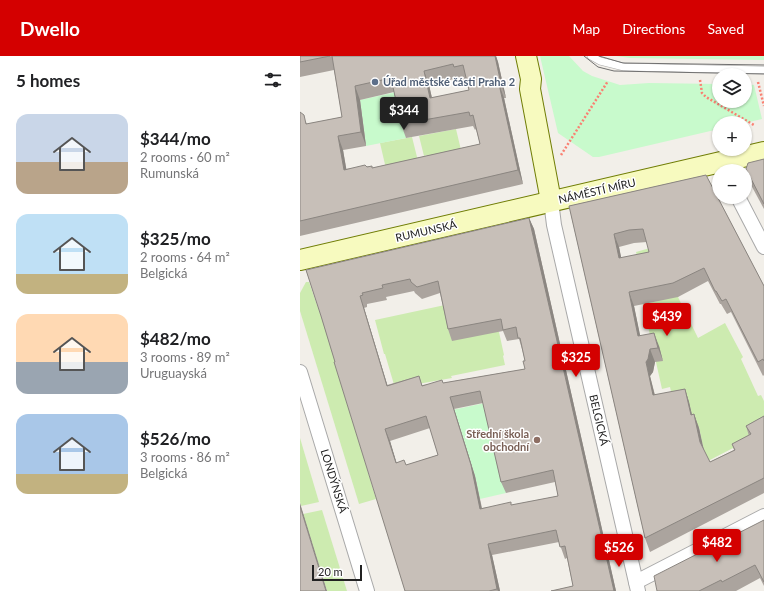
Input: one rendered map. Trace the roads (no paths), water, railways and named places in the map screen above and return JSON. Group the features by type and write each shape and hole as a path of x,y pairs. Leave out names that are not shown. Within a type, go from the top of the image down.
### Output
{"street":[{"name":"NÁMĚSTÍ MÍRU","path":"526,56 531,79 530,90 551,201 712,168"},
{"name":"NÁMĚSTÍ MÍRU","path":"728,164 764,152"},
{"name":"RUMUNSKÁ","path":"300,260 551,201"},
{"name":"BELGICKÁ","path":"551,201 554,225 637,586"},
{"path":"742,204 764,247"},
{"name":"LONDÝNSKÁ","path":"300,372 367,591"},
{"path":"637,586 764,516"}],"lane":[{"path":"590,56 600,61 624,67 764,70"}],"tram line":[{"path":"584,56 598,67 614,71 764,74"},
{"path":"599,56 623,63 764,65"}],"place":[{"name":"Úřad městské části Praha 2","path":"375,82"},
{"name":"Střední škola obchodní","path":"537,440"}]}
